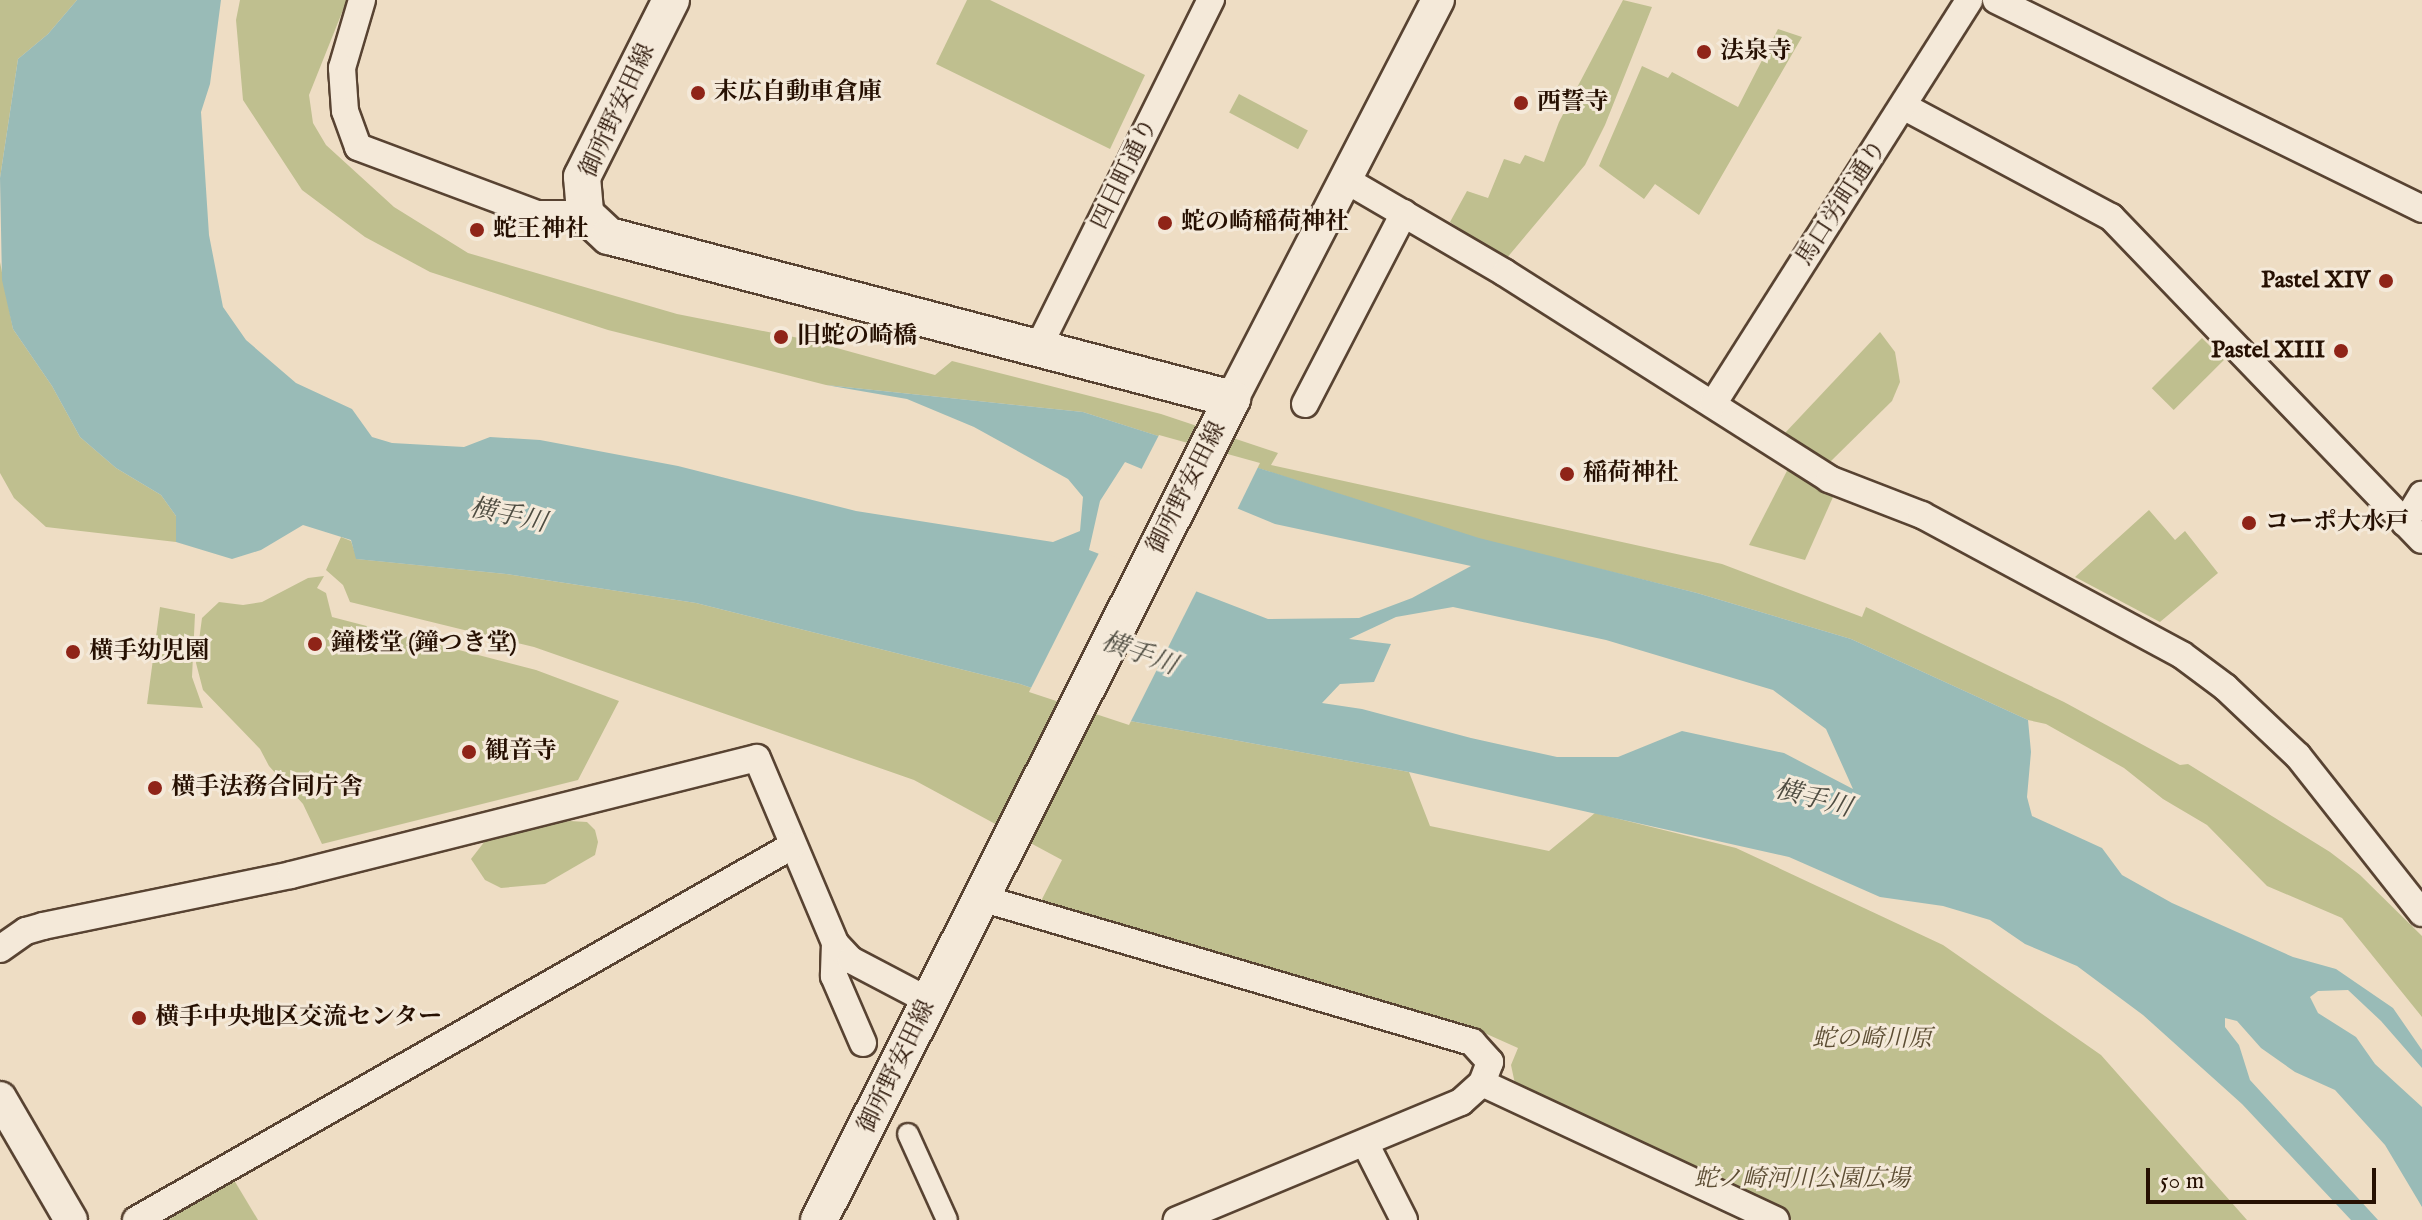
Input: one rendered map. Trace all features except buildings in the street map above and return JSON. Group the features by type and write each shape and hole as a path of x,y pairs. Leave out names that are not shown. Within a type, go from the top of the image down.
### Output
{"main road":[{"name":"御所野安田線","path":"671,0 582,177 585,214 609,236 1232,399 819,1220"}],"street":[{"path":"362,0 342,68 345,111 358,147 537,214 585,214"},
{"name":"四日町通り","path":"1038,348 1211,0"},
{"path":"1232,399 1438,0"},
{"name":"馬口労町通り","path":"1713,404 1969,0"},
{"path":"1996,0 2422,209"},
{"path":"1903,106 2111,217 2414,532"},
{"path":"1346,180 1713,404 1829,479 1922,515 2182,655 2225,687 2298,756 2422,913"},
{"path":"1305,404 1404,213"},
{"path":"2414,532 2422,495"},
{"path":"0,949 26,931 43,926 291,875 757,758 835,943 851,960 929,1001"},
{"path":"136,1220 792,846"},
{"path":"981,898 1472,1042 1490,1062 1482,1083 1461,1102 1177,1220"},
{"path":"835,943 834,976 863,1043"},
{"path":"1482,1083 1776,1220"},
{"path":"0,1098 71,1220"},
{"path":"908,1134 947,1220"},
{"path":"1365,1143 1404,1220"}],"green space":[{"path":"0,0 77,0 48,34 18,59 0,178"},
{"path":"240,0 347,0 309,95 313,123 326,145 394,207 468,253 677,314 804,339 935,375 952,361 1161,414 1278,453 1271,465 1722,564 1862,617 1866,607 2064,702 2180,765 2188,764 2330,852 2360,875 2422,936 2422,1017 2342,918 2267,886 2207,825 2163,799 2124,768 2046,724 2028,720 1851,639 1697,593 1479,539 1083,412 826,385 608,330 430,272 365,237 302,190 243,100 236,20"},
{"path":"967,0 990,0 1145,75 1110,149 936,64"},
{"path":"1623,0 1652,7 1605,125 1585,165 1506,259 1450,222 1467,191 1488,198 1504,159 1520,164 1525,155 1544,162 1559,122"},
{"path":"1778,29 1802,37 1699,215 1655,184 1644,199 1599,166 1642,66 1668,78 1672,72 1738,107"},
{"path":"1239,94 1308,131 1298,149 1229,113"},
{"path":"0,262 13,329 52,386 80,437 116,468 161,495 176,516 176,542 46,527 14,498 0,473"},
{"path":"1880,332 1895,352 1900,382 1892,401 1830,462 1785,433"},
{"path":"2202,338 2224,360 2174,410 2152,388"},
{"path":"1790,465 1837,488 1805,560 1749,545"},
{"path":"2149,510 2175,540 2185,531 2218,573 2160,622 2075,577"},
{"name":"蛇の崎川原","path":"341,537 351,541 357,559 506,574 696,603 1020,684 1130,721 1409,772 1430,826 1549,851 1595,813 1736,848 1943,945 2101,1055 2247,1220 1792,1220 1732,1185 1515,1084 1511,1065 1518,1048 1462,1023 1245,965 1039,905 1062,860 914,780 534,647 350,602 343,585 326,570"},
{"path":"324,576 317,588 326,593 332,617 536,670 619,701 578,780 322,844 303,804 269,766 260,749 203,690 196,663 202,618 219,602 243,605 262,602 308,578"},
{"path":"160,607 195,614 192,677 203,708 147,704"},
{"path":"570,821 587,822 595,830 598,842 595,855 545,884 501,888 485,880 471,859 485,841 532,827"},
{"path":"234,1180 258,1220 168,1220"}],"water":[{"name":"横手川","path":"77,0 221,0 210,84 201,112 209,235 223,307 246,340 296,383 352,409 372,437 392,443 464,447 490,437 540,440 678,466 856,511 1053,542 1080,531 1083,497 1068,479 974,427 907,399 826,385 1083,412 1479,538 1697,593 1851,639 2028,720 2031,752 2027,797 2032,816 2102,848 2122,875 2172,903 2293,957 2336,969 2393,1008 2422,1050 2422,1068 2381,1021 2348,990 2318,991 2310,997 2318,1013 2356,1037 2375,1064 2422,1107 2422,1207 2385,1145 2335,1090 2295,1072 2261,1048 2237,1021 2225,1018 2225,1027 2239,1045 2250,1080 2378,1220 2351,1220 2242,1104 2143,1015 2077,966 2025,944 1990,920 1943,906 1880,897 1789,857 1409,772 1130,721 1020,684 696,603 506,574 356,559 351,540 303,525 261,550 232,559 176,542 176,516 161,495 116,468 80,437 52,386 13,329 2,280 0,178 18,59 48,34","holes":["1125,462 1275,524 1471,566 1412,598 1359,618 1268,619 1089,550 1100,501","1453,607 1606,640 1773,690 1826,729 1853,789 1784,753 1682,731 1618,757 1557,757 1362,709 1322,703 1340,684 1374,682 1391,644 1349,639 1396,617"]}],"pier":[{"path":"1159,435 1260,463 1236,512 1140,472"},
{"path":"1100,551 1197,590 1129,725 1029,692"}],"place":[{"name":"法泉寺","path":"1704,52"},
{"name":"末広自動車倉庫","path":"698,93"},
{"name":"西誓寺","path":"1521,103"},
{"name":"蛇の崎稲荷神社","path":"1165,223"},
{"name":"蛇王神社","path":"477,230"},
{"name":"Pastel XIV","path":"2386,281"},
{"name":"旧蛇の崎橋","path":"781,337"},
{"name":"Pastel XIII","path":"2341,351"},
{"name":"稲荷神社","path":"1567,474"},
{"name":"コーポ大水戸","path":"2249,523"},
{"name":"鐘楼堂 (鐘つき堂)","path":"315,644"},
{"name":"横手幼児園","path":"73,652"},
{"name":"観音寺","path":"469,752"},
{"name":"横手法務合同庁舎","path":"155,788"},
{"name":"横手中央地区交流センター","path":"139,1018"}],"park label":[{"name":"蛇ノ崎河川公園広場","path":"1802,1180"}]}
